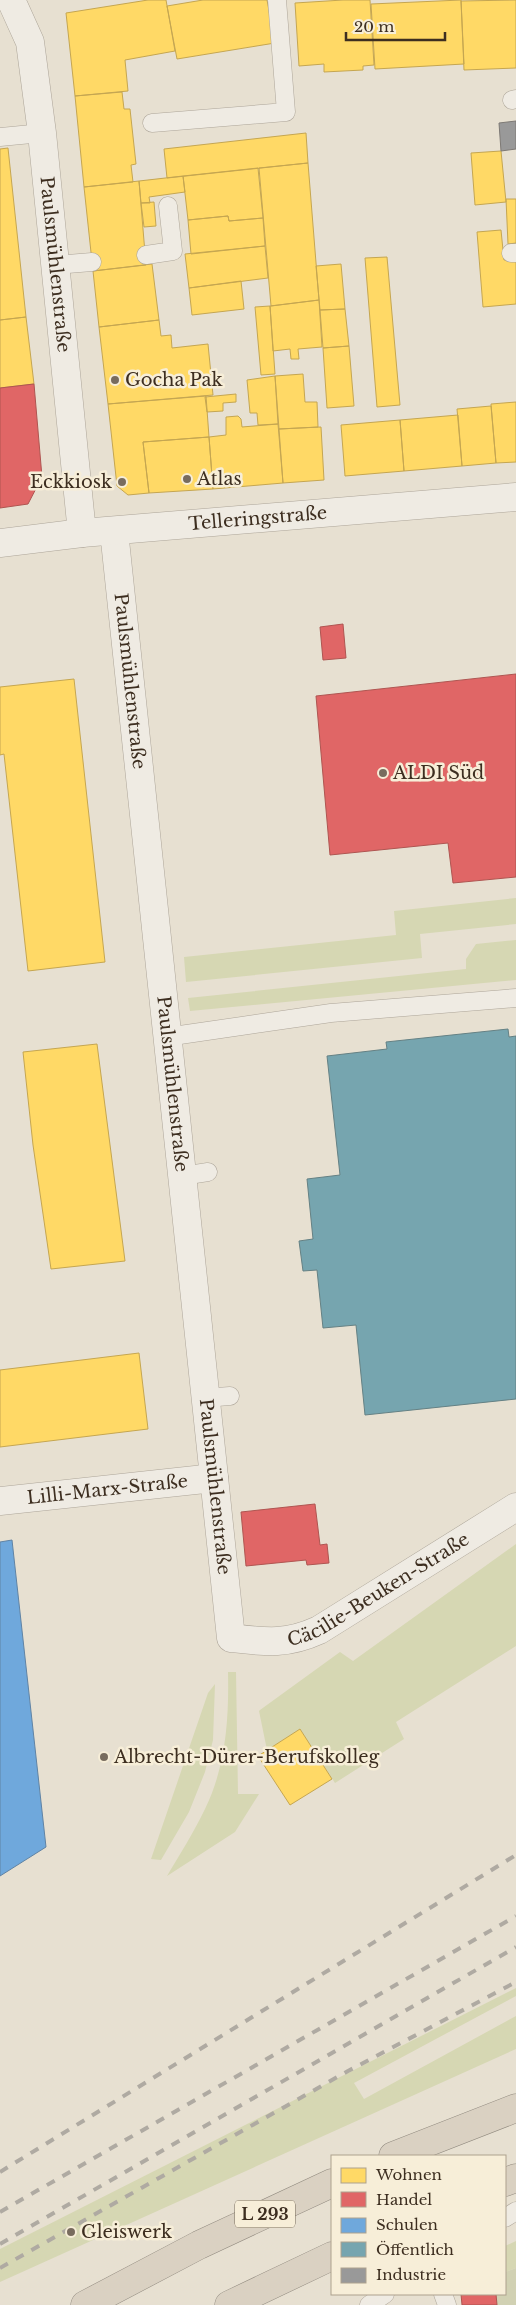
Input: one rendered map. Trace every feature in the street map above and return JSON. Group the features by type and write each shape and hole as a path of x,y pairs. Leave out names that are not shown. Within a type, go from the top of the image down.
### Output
{"highway":[{"path":"396,2155 516,2108"},
{"name":"L 293","path":"85,2305 199,2245 331,2183"},
{"path":"232,2304 331,2256"}],"street":[{"name":"Paulsmühlenstraße","path":"11,0 30,42 42,133 82,533"},
{"name":"Telleringstraße","path":"0,542 82,533 516,497"},
{"name":"Paulsmühlenstraße","path":"114,531 166,1037 195,1174 217,1397 214,1478 231,1638"},
{"name":"Lilli-Marx-Straße","path":"0,1501 214,1478"},
{"name":"Cäcilie-Beuken-Straße","path":"231,1638 268,1642 286,1641 299,1639 319,1630 516,1507"}],"lane":[{"path":"152,123 286,112 276,0"},
{"path":"0,137 42,133"},
{"path":"146,255 174,251 168,206"},
{"path":"55,265 92,262"},
{"path":"166,1037 332,1013 516,998"},
{"path":"369,2305 383,2295"}],"green space":[{"path":"516,898 516,924 420,934 422,958 186,982 184,957 396,935 394,911"},
{"path":"516,940 516,980 190,1011 188,998 466,969 466,959 476,944"},
{"path":"516,1544 516,1646 396,1722 404,1739 335,1783 300,1729 267,1750 260,1710 340,1652 353,1661"},
{"path":"228,1672 236,1672 238,1794 259,1794 235,1832 167,1876 201,1818 218,1776 227,1725"},
{"path":"215,1684 213,1740 205,1772 189,1812 161,1860 151,1859 208,1693"},
{"path":"516,1988 516,1996 354,2083 364,2099 516,2016 516,2049 0,2282 0,2249"},
{"path":"516,2241 516,2268 506,2272 506,2246"},
{"path":"516,2268 516,2305 497,2305 496,2295 506,2295 506,2272"}],"building: Wohnen":[{"path":"148,0 166,0 175,51 125,60 128,91 75,96 66,13"},
{"path":"203,0 267,0 275,43 177,59 167,6"},
{"path":"370,0 374,65 363,66 363,70 324,72 324,64 299,66 295,3"},
{"path":"461,0 464,64 375,69 371,4"},
{"path":"516,0 516,68 464,70 461,1"},
{"path":"122,92 124,109 130,109 136,164 131,165 133,182 84,187 75,96"},
{"path":"306,133 308,163 167,178 164,149"},
{"path":"8,148 26,317 0,320 0,149"},
{"path":"501,151 506,202 475,205 471,153"},
{"path":"308,163 319,300 271,306 259,168"},
{"path":"258,168 263,218 229,221 228,216 188,220 183,176"},
{"path":"183,176 185,192 149,197 150,203 141,203 139,181"},
{"path":"139,181 146,265 93,271 84,187"},
{"path":"506,199 516,199 516,243 508,244"},
{"path":"154,202 156,226 144,227 141,203"},
{"path":"228,216 229,221 263,218 265,246 191,254 188,220"},
{"path":"501,230 504,260 516,259 516,304 483,307 477,232"},
{"path":"265,246 268,278 189,288 185,254"},
{"path":"387,257 400,405 377,407 365,258"},
{"path":"152,264 159,320 99,327 93,271"},
{"path":"341,264 345,309 320,310 316,266"},
{"path":"241,281 244,309 192,315 189,288"},
{"path":"319,300 322,347 298,349 299,359 291,359 290,349 273,351 270,306"},
{"path":"270,306 275,374 261,375 255,307"},
{"path":"345,309 349,346 323,348 320,310"},
{"path":"26,317 34,384 0,388 0,320"},
{"path":"159,320 161,336 171,335 172,348 208,344 213,395 108,404 99,327"},
{"path":"349,346 354,406 327,408 323,348"},
{"path":"303,374 305,402 317,402 318,427 279,429 275,376"},
{"path":"275,376 278,424 258,425 257,413 250,413 247,380"},
{"path":"236,394 236,402 223,403 223,411 207,412 205,397"},
{"path":"206,396 209,437 143,442 149,493 128,495 117,486 108,404"},
{"path":"516,402 516,462 496,463 491,404"},
{"path":"491,406 496,463 462,466 457,409"},
{"path":"458,415 462,466 404,471 400,420"},
{"path":"238,416 241,419 242,427 278,424 283,483 213,489 209,437 226,435 226,417"},
{"path":"400,420 404,471 345,476 341,425"},
{"path":"321,427 324,480 283,483 279,429"},
{"path":"209,437 213,489 149,493 143,442"},
{"path":"74,679 105,962 28,971 4,754 0,755 0,687"},
{"path":"97,1044 125,1261 51,1269 33,1145 23,1052"},
{"path":"139,1353 148,1429 0,1447 0,1370"},
{"path":"300,1729 332,1779 290,1805 258,1756"}],"building: Handel":[{"path":"34,384 42,477 28,504 0,508 0,388"},
{"path":"343,624 346,658 323,660 320,627"},
{"path":"516,674 516,877 453,883 448,843 330,855 316,696"},
{"path":"315,1504 320,1545 327,1544 329,1563 307,1565 306,1560 246,1566 241,1512"},
{"path":"461,2295 496,2295 497,2305 462,2305"}],"building: Schulen":[{"path":"12,1540 46,1847 0,1876 0,1542"}],"building: Öffentlich":[{"path":"508,1029 509,1037 516,1036 516,1399 365,1415 356,1325 323,1328 317,1270 303,1271 299,1241 313,1239 307,1179 340,1175 327,1056 387,1049 386,1042"}],"building: Industrie":[{"path":"516,121 516,149 501,151 499,123"}],"railway":[{"path":"0,2172 516,1855"},
{"path":"0,2212 516,1916"},
{"path":"0,2244 516,1947"},
{"path":"0,2268 348,2071 516,1982"}],"place":[{"name":"Gocha Pak","path":"115,380"},
{"name":"Atlas","path":"187,479"},
{"name":"Eckkiosk","path":"122,482"},
{"name":"ALDI Süd","path":"383,773"},
{"name":"Albrecht-Dürer-Berufskolleg","path":"104,1757"},
{"name":"Gleiswerk","path":"71,2232"}]}
